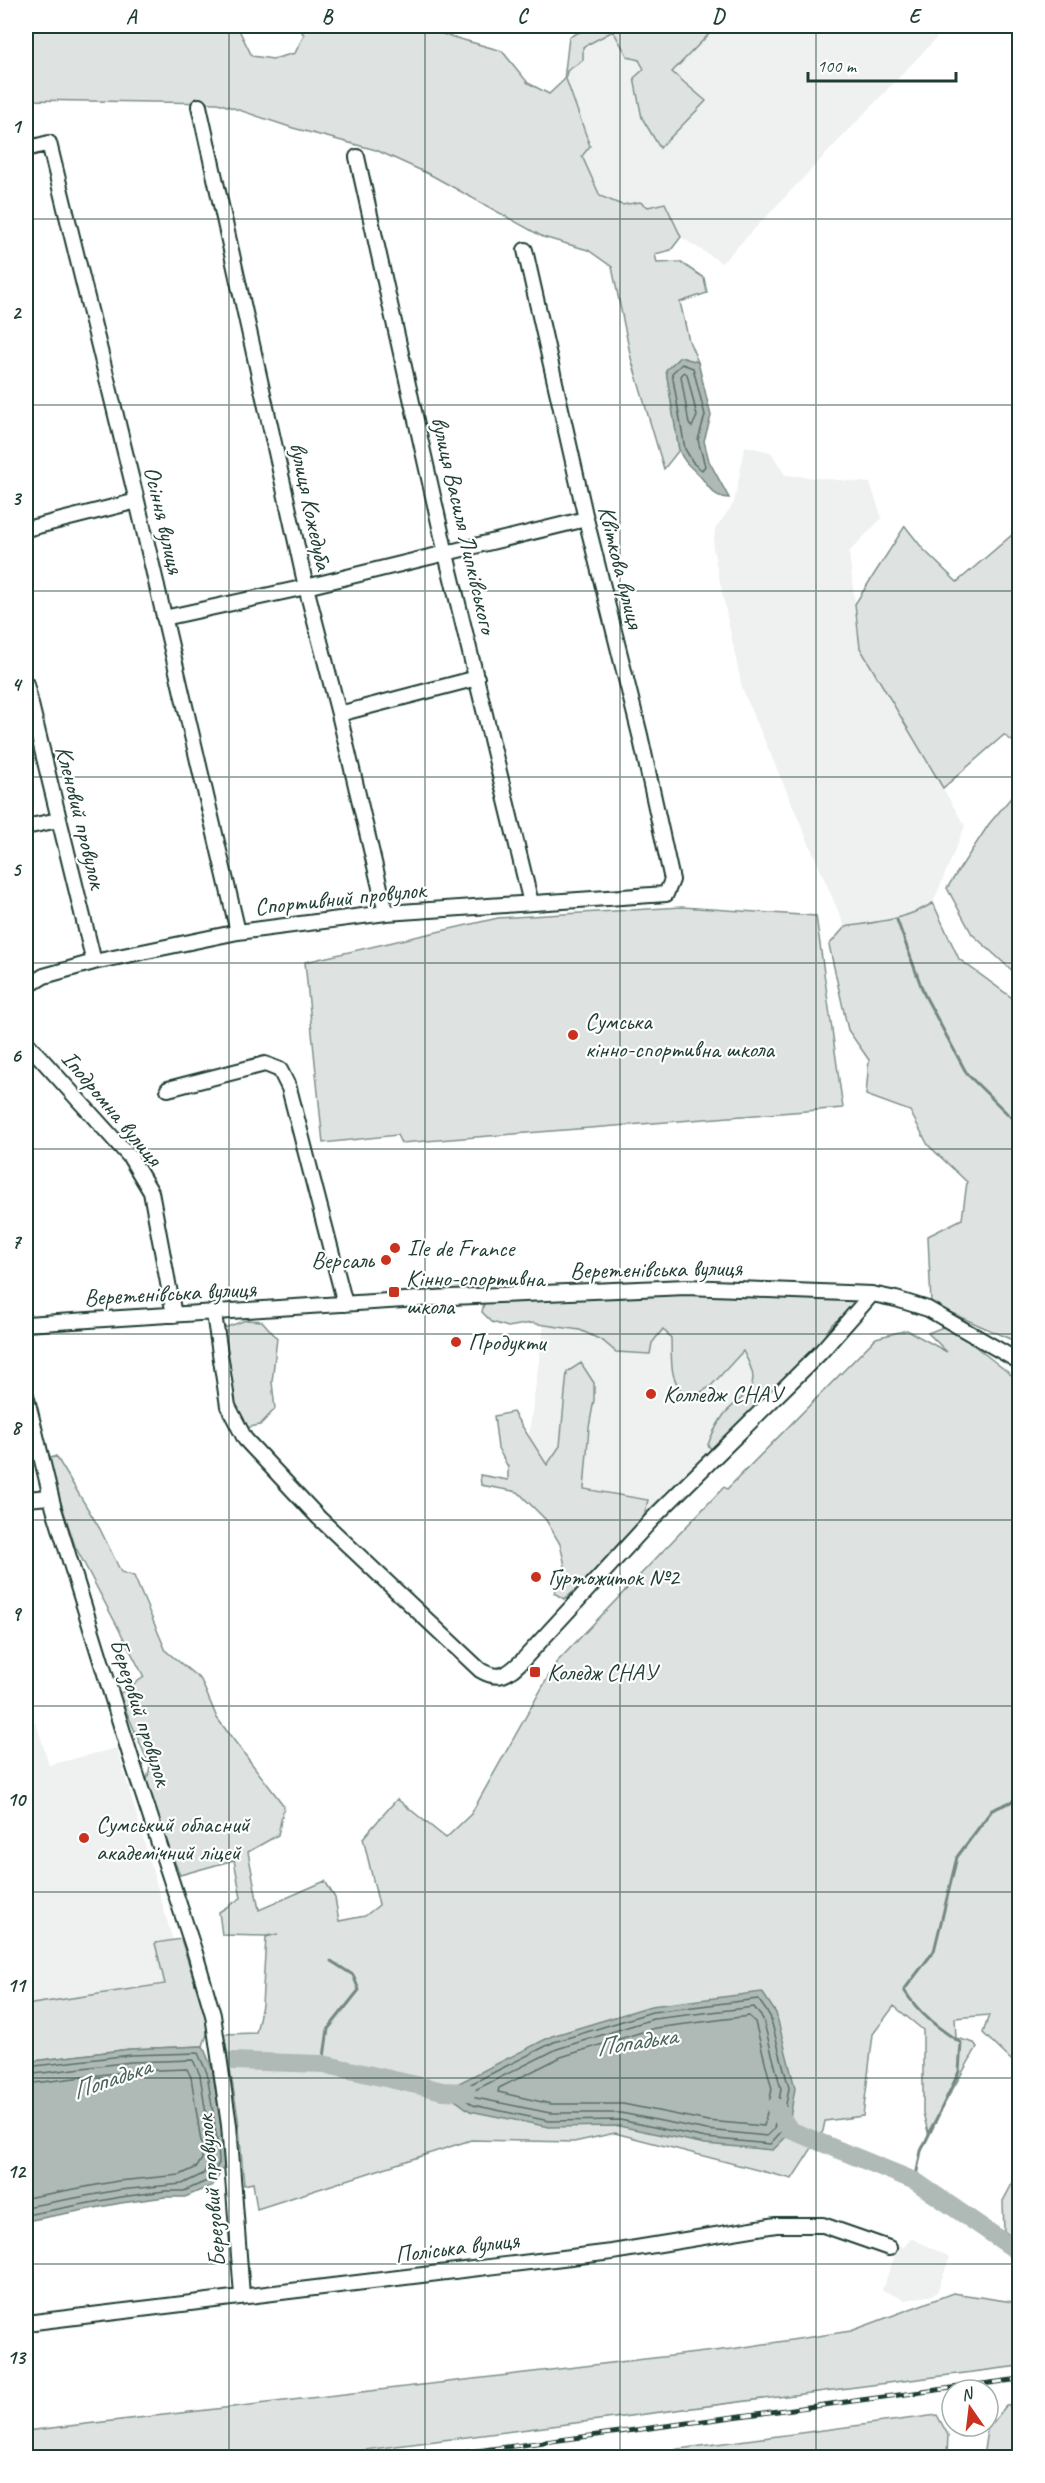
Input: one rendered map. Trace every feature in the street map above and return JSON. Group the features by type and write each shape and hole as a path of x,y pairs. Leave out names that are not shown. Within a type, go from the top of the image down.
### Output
{"street":[{"name":"вулиця Кожедуба","path":"199,106 306,587 386,913"},
{"name":"Осіння вулиця","path":"26,149 49,143 137,501 238,932"},
{"name":"вулиця Василя Липківського","path":"357,156 446,554 531,903"},
{"name":"Квіткова вулиця","path":"525,250 586,519 640,735 670,869 672,880 666,894"},
{"path":"26,529 137,501"},
{"path":"164,618 306,587 586,519"},
{"path":"339,714 477,678"},
{"name":"Кленовий провулок","path":"26,684 94,962"},
{"path":"26,827 58,820"},
{"name":"Спортивний провулок","path":"26,987 44,976 94,962 238,932 386,913 666,894"},
{"name":"Іподромна вулиця","path":"26,1042 130,1157 151,1192 174,1315"},
{"path":"168,1089 265,1064 280,1070 289,1088 345,1304"},
{"name":"Веретенівська вулиця","path":"26,1324 345,1304 686,1287 872,1294 928,1309 1020,1362"},
{"path":"214,1314 228,1406 245,1439 334,1533 480,1670 490,1676 507,1675 523,1660 658,1514 820,1353 872,1294"},
{"name":"Березовий провулок","path":"26,1395 50,1497 213,2015 229,2126 242,2295"},
{"path":"26,1499 50,1497"},
{"name":"Поліська вулиця","path":"26,2324 242,2295 612,2252 776,2225 823,2225 889,2248"}],"shaded area":[{"path":"26,26 143,26 172,32 171,26 237,26 252,56 273,59 295,53 304,35 298,26 426,26 432,31 502,51 528,83 549,94 564,80 569,37 592,26 717,26 672,72 706,101 660,148 642,118 634,78 644,69 639,60 628,57 613,31 583,47 583,60 567,71 566,79 590,146 582,156 600,196 622,205 640,202 648,207 665,203 681,237 671,250 655,254 657,263 680,262 704,278 707,293 680,302 689,341 698,362 680,357 666,370 679,450 664,469 631,358 612,267 588,250 543,237 431,175 376,150 293,128 218,103 26,100"},
{"path":"717,26 948,26 722,263 681,237 665,203 648,207 640,202 622,205 600,196 582,156 566,79 567,71 582,47 613,31 628,57 639,60 644,70 634,78 642,118 660,148 706,102 672,72"},
{"path":"745,446 771,452 785,475 870,483 882,518 849,552 860,648 965,826 933,903 917,913 897,920 845,927 742,688 713,549 715,529 734,503"},
{"path":"905,526 923,549 957,582 1019,529 1019,746 1004,735 943,788 860,648 855,604"},
{"path":"1019,788 1020,972 1017,975 972,934 947,888 989,824"},
{"path":"933,903 959,959 1019,1003 1019,1343 931,1304 928,1236 962,1219 967,1182 928,1145 910,1111 866,1095 869,1060 848,1030 829,945 845,927 901,917"},
{"name":"Сумська кінно-спортивна школа","path":"682,907 816,916 843,1108 401,1143 397,1135 323,1143 305,962 498,918"},
{"path":"716,1290 867,1298 832,1324 815,1351 714,1453 708,1445 714,1430 727,1411 752,1384 752,1371 743,1351 710,1387 689,1399 674,1378 671,1338 663,1329 652,1343 650,1354 616,1352 603,1341 580,1330 531,1323 508,1327 492,1322 482,1312 484,1303"},
{"name":"Колледж СНАУ","path":"867,1298 596,1561 522,1485 547,1302"},
{"path":"246,1320 262,1321 277,1338 272,1382 275,1409 260,1425 245,1428 232,1405 224,1328"},
{"path":"948,1325 1019,1381 1019,2064 1011,2060 983,2033 989,2015 955,2018 956,2038 974,2043 977,2047 928,2132 923,2113 923,2030 894,2006 873,2034 863,2116 825,2121 823,2131 792,2179 615,2133 574,2142 471,2140 257,2209 253,2183 244,2185 238,2117 224,2034 256,2033 262,2005 266,1937 278,1934 222,1935 219,1912 241,1898 234,1860 180,1875 145,1789 150,1767 119,1694 144,1677 75,1546 47,1460 56,1456 100,1529 121,1572 134,1576 166,1651 201,1680 217,1718 284,1806 278,1835 248,1852 259,1910 325,1881 335,1898 339,1921 365,1916 379,1905 363,1838 397,1799 446,1838 471,1814 556,1663 724,1487 727,1489 876,1338 907,1330 947,1352 928,1333"},
{"path":"581,1363 594,1383 584,1489 648,1500 643,1521 621,1541 590,1579 564,1599 554,1593 566,1570 560,1544 546,1520 518,1492 481,1485 480,1475 508,1480 508,1467 498,1448 494,1416 513,1412 547,1465 560,1446 567,1372"},
{"name":"Сумський обласний академічний ліцей","path":"36,1722 49,1765 117,1748 190,1999 26,2032 26,1725"},
{"path":"181,1939 209,2028 203,2046 130,2049 26,2062 26,2005 165,1984 155,1943"},
{"path":"1019,2171 1019,2242 1004,2231 1003,2201"},
{"path":"911,2238 950,2257 937,2292 933,2295 905,2300 882,2290 899,2245 904,2247"},
{"path":"953,2293 1019,2303 1019,2366 311,2457 26,2457 26,2431 731,2349 851,2331"},
{"path":"1019,2404 1019,2457 983,2457 986,2438 1000,2438 1000,2414 1006,2406"},
{"path":"937,2415 940,2420 940,2438 948,2438 947,2457 618,2457"}],"water":[{"path":"680,357 698,362 711,416 704,441 709,461 729,498 719,496 712,490 685,462 679,450 666,370"},
{"path":"762,1992 776,2013 795,2088 787,2136 773,2150 705,2144 619,2126 549,2127 470,2111 443,2091 552,2036 651,2006"},
{"path":"203,2046 213,2071 224,2146 225,2165 213,2185 185,2197 165,2197 121,2203 26,2221 26,2062 130,2049"}],"waterway":[{"path":"897,920 924,994 967,1074 1020,1126"},
{"path":"915,2181 921,2151 959,2072 961,2043 930,2020 904,1990 934,1951 957,1857 992,1810 1020,1798"},
{"path":"323,2064 328,2029 359,1990 353,1975 331,1961"},
{"name":"Попадька","path":"232,2061 323,2064 443,2091 467,2092"},
{"name":"Попадька","path":"775,2107 790,2130 915,2181 1020,2253"}],"railway":[{"path":"423,2458 1020,2379"}],"place":[{"name":"Сумська кінно-спортивна школа","path":"573,1035"},
{"name":"Ile de France","path":"395,1248"},
{"name":"Версаль","path":"386,1260"},
{"name":"Кінно-спортивна школа","path":"394,1292"},
{"name":"Продукти","path":"456,1342"},
{"name":"Колледж СНАУ","path":"651,1394"},
{"name":"Гуртожиток №2","path":"536,1577"},
{"name":"Коледж СНАУ","path":"535,1672"},
{"name":"Сумський обласний академічний ліцей","path":"84,1838"}]}
